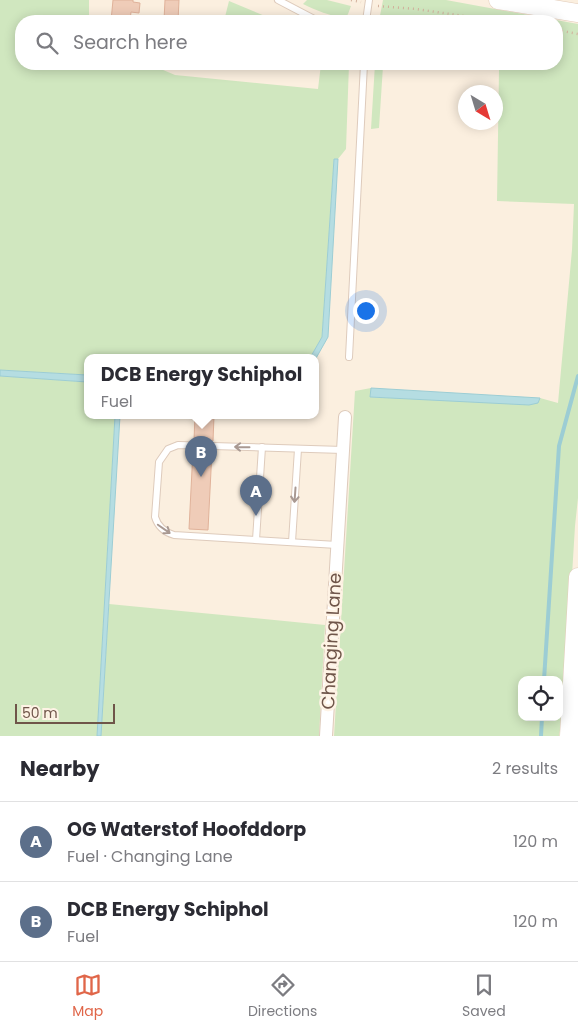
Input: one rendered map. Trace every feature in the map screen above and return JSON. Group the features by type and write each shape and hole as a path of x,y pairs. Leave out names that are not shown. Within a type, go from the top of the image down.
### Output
{"main road":[{"path":"498,0 578,14"},
{"path":"569,736 578,577"}],"street":[{"name":"Changing Lane","path":"326,736 345,417"}],"lane":[{"path":"278,0 307,15"},
{"path":"367,15 368,2"},
{"path":"349,357 364,70"},
{"path":"337,545 174,535 165,532 158,525 154,517 158,462 168,449 178,445 343,450"},
{"path":"256,540 262,447"},
{"path":"292,542 298,449"}],"path":[{"path":"368,2 388,7 457,15"},
{"path":"563,31 578,34"}],"green space":[{"path":"0,0 89,0 89,15 15,15 15,70 163,70 175,75 318,89 320,70 349,70 346,149 338,159 334,159 322,337 312,354 84,354 84,375 0,370"},
{"path":"307,0 327,0 351,6 347,15 330,15 303,4"},
{"path":"383,0 446,0 528,15 380,15"},
{"path":"229,1 263,15 226,15"},
{"path":"563,21 578,24 578,498 563,713 563,676 518,676 518,721 562,721 559,736 334,736 355,391 371,388 370,397 538,403 540,398 558,403 572,250 574,204 497,201 498,130 503,130 503,85 499,85 499,70 563,70"},
{"path":"375,70 383,70 379,128 371,129"},
{"path":"0,376 84,382 84,419 115,419 97,736 0,736"},
{"path":"109,604 325,625 319,736 101,736"}],"water":[{"path":"334,159 338,159 328,337 318,354 312,354 322,337"},
{"path":"0,370 84,375 84,382 0,376"},
{"path":"371,388 540,398 538,403 529,405 370,397"},
{"path":"115,419 120,419 101,736 97,736"}],"building":[{"path":"113,0 133,0 133,2 140,3 139,13 131,12 131,15 112,15"},
{"path":"165,0 179,0 178,15 164,15"},
{"path":"195,419 214,419 213,441 194,440"},
{"path":"193,450 212,451 208,530 189,529"}],"waterway":[{"path":"544,676 559,446 578,376"},
{"path":"541,736 542,721"}],"place":[{"name":"DCB Energy Schiphol","path":"201,477"},
{"name":"OG Waterstof Hoofddorp","path":"256,516"}]}
